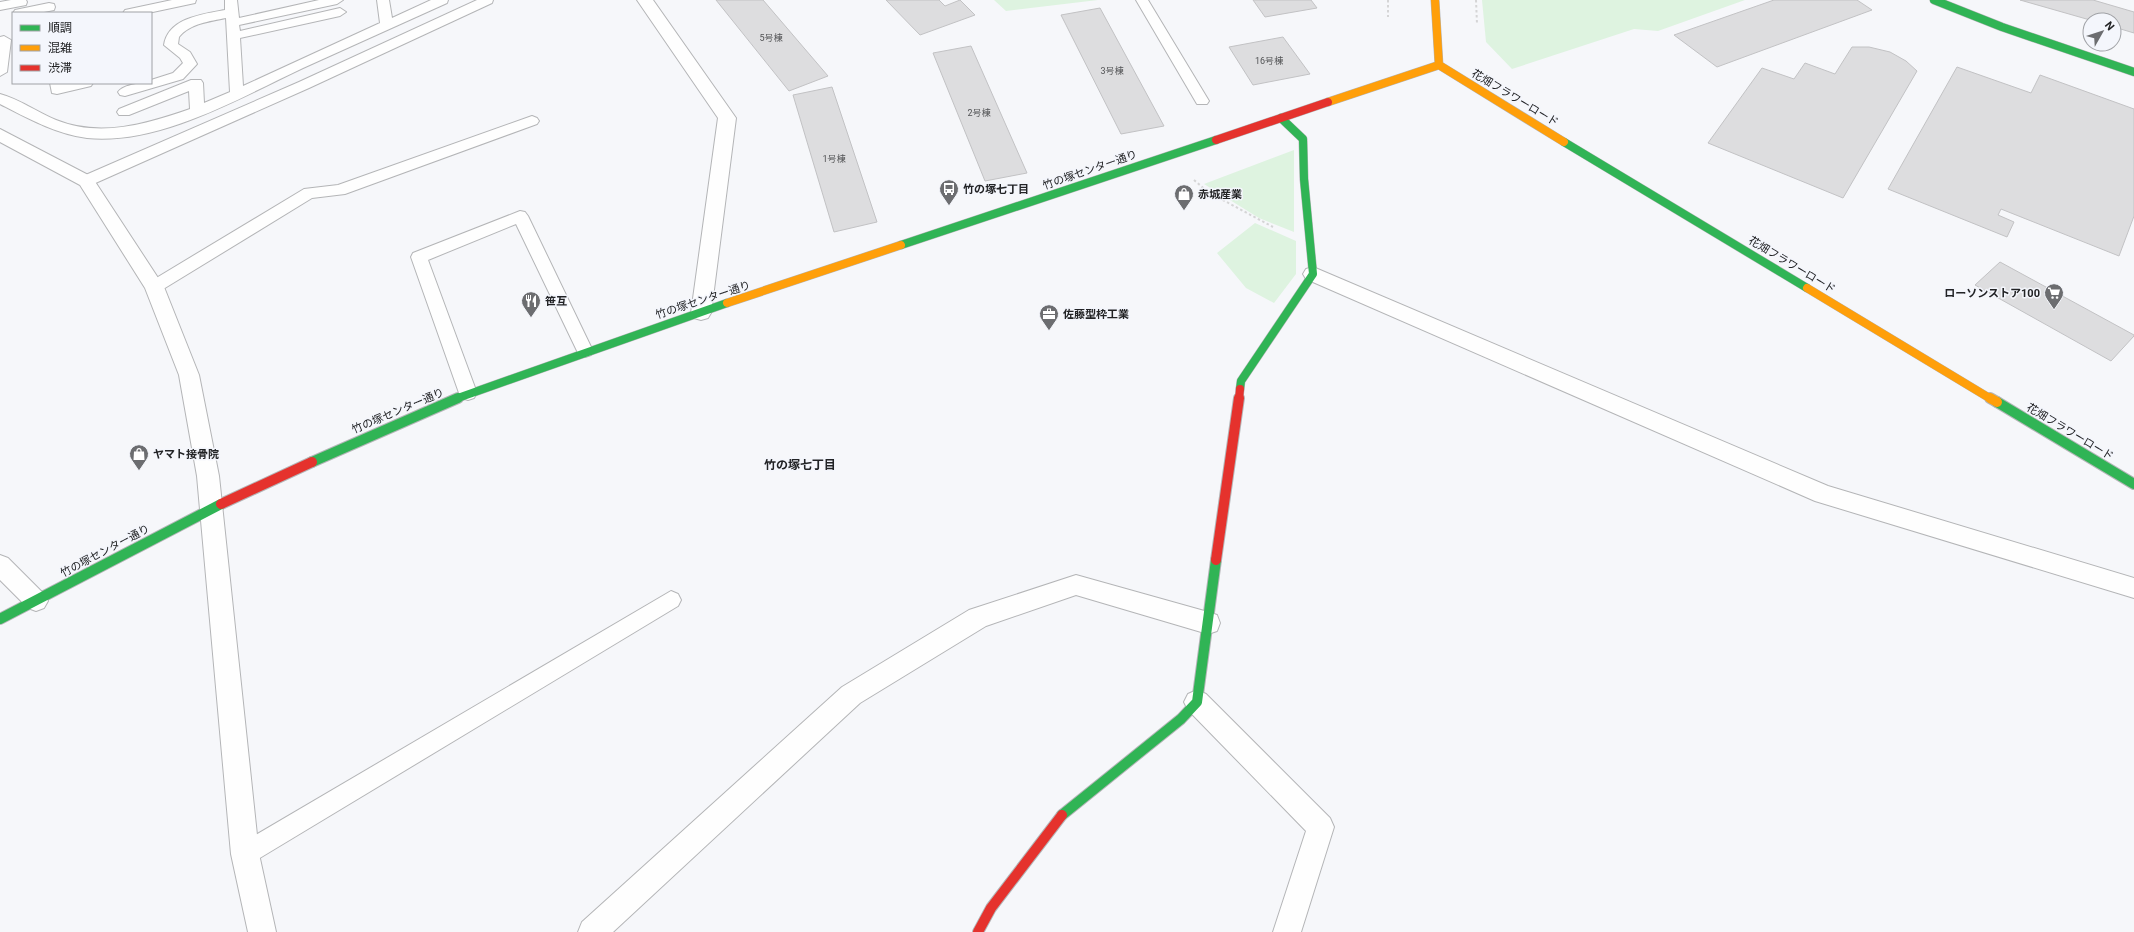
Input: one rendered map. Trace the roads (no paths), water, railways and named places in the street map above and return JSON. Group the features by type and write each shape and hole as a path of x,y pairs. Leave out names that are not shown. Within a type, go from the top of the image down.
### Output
{"street":[{"path":"645,0 727,118 701,313"},
{"path":"1435,0 1439,65"},
{"path":"1934,0 2002,27 2134,72"},
{"name":"竹の塚センター通り","path":"0,619 211,509 356,441 468,393 585,351 1439,65"},
{"name":"花畑フラワーロード","path":"1439,65 1502,105 2134,484"},
{"path":"978,932 991,908 1064,813 1181,719 1197,702 1241,381 1313,274 1311,238 1304,179 1303,139 1281,118"},
{"path":"0,135 86,180 154,287 189,375 208,476 245,854 262,932"},
{"path":"1313,274 1823,494 2134,588"},
{"path":"0,565 36,601"},
{"path":"592,932 851,695 978,618 1076,585 1208,623"},
{"path":"1197,702 1321,827 1287,932"}],"lane":[{"path":"135,12 190,0"},
{"path":"383,0 387,24"},
{"path":"0,98 57,127 87,133 124,132 158,125 197,110 442,0"},
{"path":"86,180 304,85 487,0"},
{"path":"1142,0 1202,101"},
{"path":"0,6 49,7"},
{"path":"152,81 178,76 190,64 189,58 184,53 171,45 170,39 174,33 191,23 338,6"},
{"path":"295,10 298,36"},
{"path":"232,18 237,92"},
{"path":"5,68 6,39"},
{"path":"124,112 196,83 197,110"},
{"path":"57,84 57,90 82,84"},
{"path":"124,132 125,87 139,84"},
{"path":"154,287 309,193 340,190 532,120"},
{"path":"468,393 419,257 520,216 585,351"},
{"path":"245,854 672,600"}],"place":[{"name":"竹の塚七丁目","path":"949,206"},
{"name":"赤城産業","path":"1184,211"},
{"name":"ローソンストア100","path":"2054,310"},
{"name":"笹互","path":"531,318"},
{"name":"佐藤型枠工業","path":"1049,331"},
{"name":"ヤマト接骨院","path":"139,471"}],"district":[{"name":"竹の塚七丁目","path":"800,465"}]}
